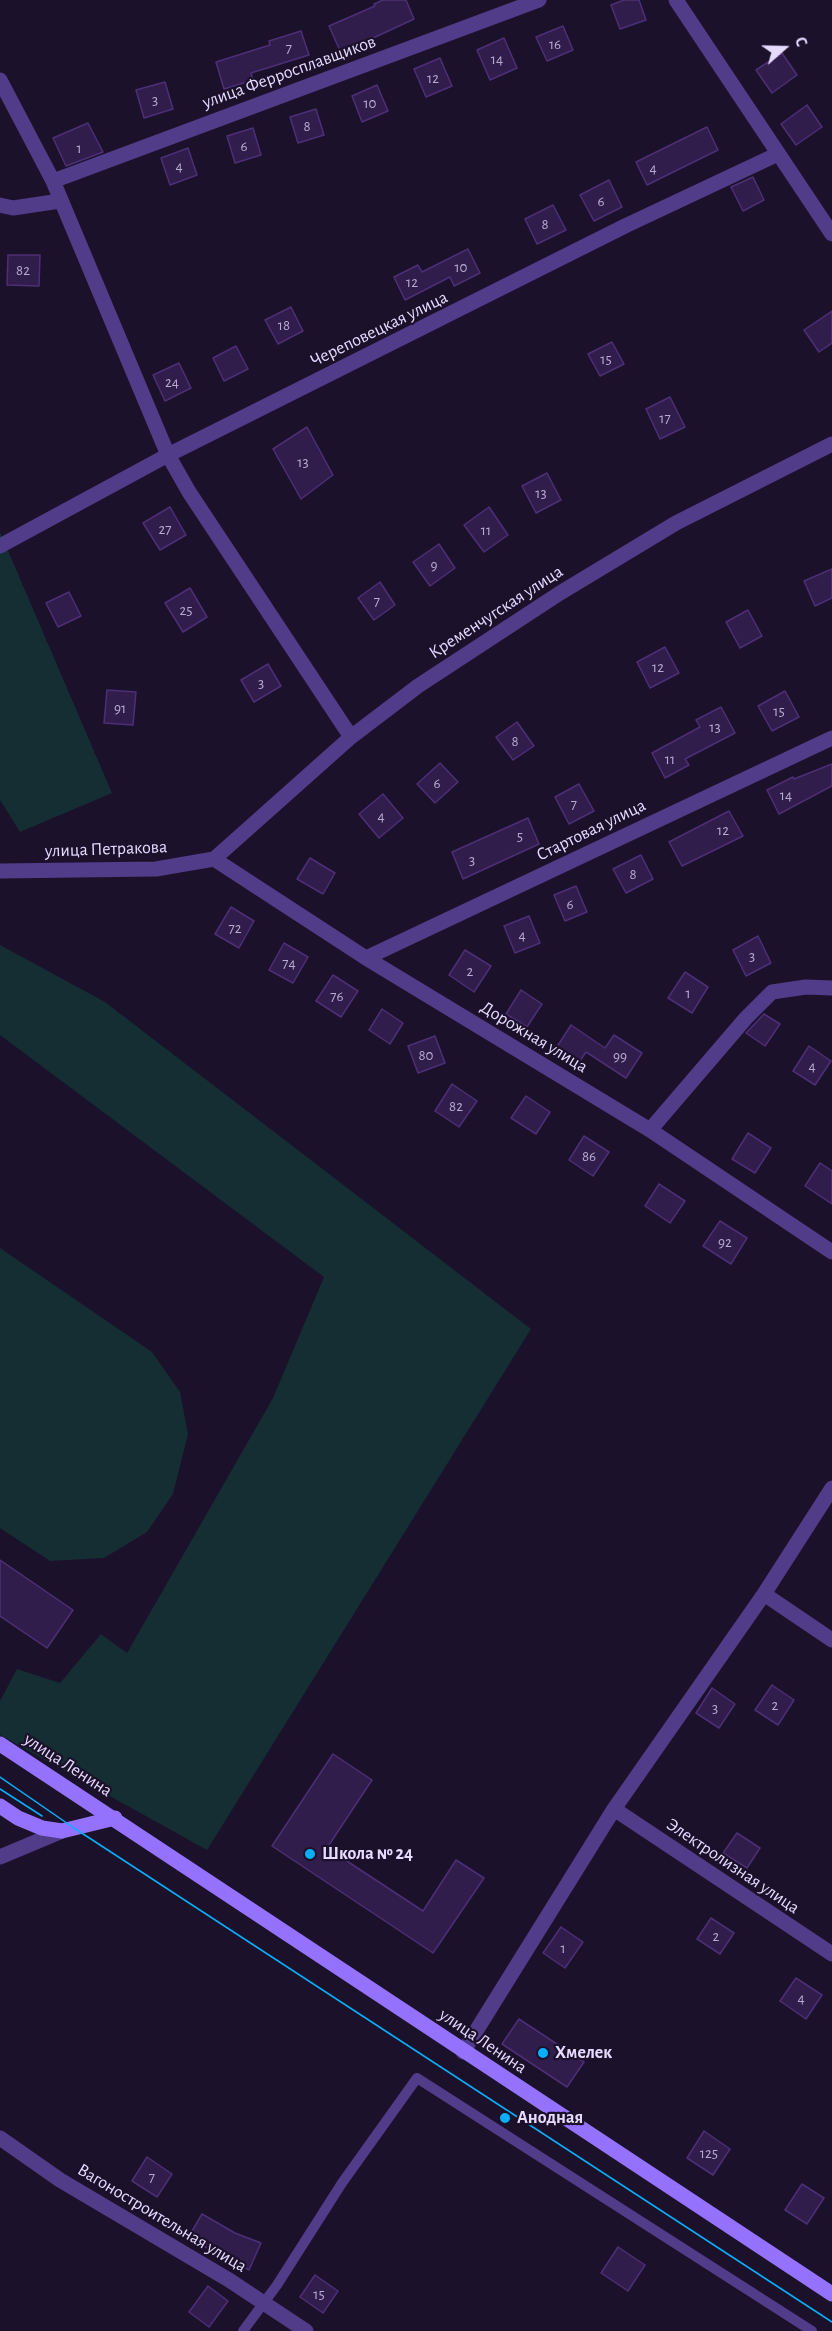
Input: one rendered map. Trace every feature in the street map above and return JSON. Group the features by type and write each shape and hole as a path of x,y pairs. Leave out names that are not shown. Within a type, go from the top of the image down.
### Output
{"main road":[{"name":"улица Ленина","path":"0,1744 832,2294"},
{"name":"улица Ленина","path":"0,1806 26,1821 62,1831 115,1818"}],"street":[{"name":"улица Ферросплавщиков","path":"52,181 539,0"},
{"path":"676,0 832,234"},
{"path":"0,80 52,181 168,455 189,492 351,737"},
{"name":"Череповецкая улица","path":"0,546 168,455 626,226 778,154"},
{"path":"0,205 13,208 60,201"},
{"name":"Кременчугская улица","path":"214,859 351,737 418,686 560,593 676,523 832,444"},
{"name":"Стартовая улица","path":"366,958 832,738"},
{"name":"улица Петракова","path":"0,871 156,869 214,859"},
{"name":"Дорожная улица","path":"214,859 366,958 650,1130 832,1252"},
{"path":"650,1130 746,1018 772,992 806,987 832,988"},
{"path":"463,2052 614,1809 764,1594 832,1488"},
{"path":"764,1594 832,1640"},
{"name":"Электролизная улица","path":"614,1809 832,1954"},
{"path":"0,1857 62,1831"},
{"name":"Вагоностроительная улица","path":"0,2138 60,2180 264,2303 306,2331"}],"lane":[{"path":"243,2331 264,2303 342,2183 417,2078 812,2331"}],"green space":[{"path":"0,532 112,793 20,832 0,800"},
{"path":"0,945 105,1002 531,1329 207,1850 0,1735 0,1701 17,1669 60,1683 101,1634 127,1653 273,1398 324,1277 0,1035"},
{"path":"0,1248 152,1352 180,1392 188,1434 173,1494 147,1532 104,1558 50,1561 0,1528"}],"building":[{"path":"383,0 406,0 414,19 341,53 329,26 375,6 374,4"},
{"path":"624,0 639,0 646,20 620,29 611,5"},
{"path":"563,26 573,50 547,61 536,37"},
{"path":"301,31 309,55 251,73 253,80 224,89 216,62 270,45 269,41"},
{"path":"504,38 517,68 490,80 477,50"},
{"path":"782,53 797,75 772,93 756,70"},
{"path":"440,58 452,86 426,97 414,69"},
{"path":"165,82 173,109 144,118 136,90"},
{"path":"377,85 388,111 362,122 352,96"},
{"path":"807,105 822,127 796,145 781,124"},
{"path":"316,109 324,135 298,143 290,117"},
{"path":"88,123 103,152 66,166 53,138"},
{"path":"707,127 718,150 647,185 636,162"},
{"path":"253,128 261,155 235,163 227,136"},
{"path":"188,148 197,175 170,185 161,158"},
{"path":"753,177 764,200 743,211 731,187"},
{"path":"609,180 622,207 594,221 580,195"},
{"path":"553,205 566,230 537,244 525,219"},
{"path":"468,249 480,273 454,286 450,277 405,300 394,277 418,265 422,272"},
{"path":"8,255 40,255 39,286 7,285"},
{"path":"291,307 303,331 278,344 265,320"},
{"path":"832,311 832,343 819,352 804,330"},
{"path":"612,342 624,364 600,376 588,354"},
{"path":"236,346 248,369 224,381 213,358"},
{"path":"179,363 191,388 165,401 153,375"},
{"path":"670,397 685,427 660,439 646,409"},
{"path":"307,427 333,475 301,499 273,449"},
{"path":"547,473 561,500 536,513 522,486"},
{"path":"170,507 186,535 160,550 143,523"},
{"path":"489,507 508,535 484,552 464,525"},
{"path":"439,544 455,568 430,586 413,562"},
{"path":"832,569 832,598 815,606 804,581"},
{"path":"380,582 395,605 374,620 358,598"},
{"path":"190,588 207,617 183,632 165,603"},
{"path":"69,592 81,616 58,627 46,603"},
{"path":"748,610 762,636 740,648 726,622"},
{"path":"665,647 679,673 650,688 637,662"},
{"path":"268,664 281,686 254,702 241,680"},
{"path":"107,690 136,692 133,725 104,723"},
{"path":"785,691 799,717 772,731 758,706"},
{"path":"721,707 735,733 685,759 689,765 665,778 652,753 700,727 696,720"},
{"path":"517,722 534,746 513,760 496,737"},
{"path":"440,763 458,782 435,803 417,784"},
{"path":"832,764 832,786 779,814 767,790 793,777 794,779"},
{"path":"579,784 594,811 569,824 555,797"},
{"path":"383,794 403,818 379,838 359,814"},
{"path":"729,811 743,836 682,866 669,842"},
{"path":"528,818 539,844 463,879 452,852"},
{"path":"641,855 653,879 626,893 613,869"},
{"path":"310,858 335,873 323,894 297,879"},
{"path":"576,886 587,912 565,921 554,895"},
{"path":"231,907 254,921 239,948 215,934"},
{"path":"529,916 540,943 515,953 504,926"},
{"path":"758,936 771,963 746,976 733,950"},
{"path":"284,943 308,957 293,983 269,970"},
{"path":"465,950 491,966 474,992 449,975"},
{"path":"685,972 708,987 692,1013 668,998"},
{"path":"333,975 358,991 341,1017 316,1001"},
{"path":"521,990 542,1004 527,1027 506,1014"},
{"path":"382,1009 403,1023 390,1044 369,1030"},
{"path":"764,1014 780,1024 765,1046 746,1033"},
{"path":"571,1025 605,1048 614,1035 642,1053 626,1078 586,1052 575,1068 553,1053"},
{"path":"435,1036 445,1063 418,1073 408,1046"},
{"path":"809,1046 831,1061 815,1085 793,1071"},
{"path":"452,1084 477,1101 459,1127 435,1111"},
{"path":"526,1096 550,1112 536,1134 511,1118"},
{"path":"748,1133 771,1148 755,1173 732,1159"},
{"path":"584,1136 609,1152 593,1176 569,1160"},
{"path":"820,1163 832,1171 832,1204 805,1186"},
{"path":"659,1184 685,1201 670,1223 645,1206"},
{"path":"720,1221 747,1238 731,1264 703,1246"},
{"path":"0,1560 73,1610 47,1648 0,1616"},
{"path":"772,1685 794,1700 778,1725 755,1710"},
{"path":"712,1688 735,1704 719,1728 696,1713"},
{"name":"Школа № 24","path":"333,1754 372,1780 327,1848 423,1911 456,1860 484,1878 433,1953 272,1846"},
{"path":"737,1833 760,1848 747,1868 723,1853"},
{"path":"711,1918 734,1933 720,1954 697,1939"},
{"path":"561,1927 583,1942 565,1968 543,1953"},
{"path":"796,1978 822,1995 806,2019 780,2001"},
{"name":"Хмелек","path":"519,2019 584,2062 567,2087 502,2044"},
{"path":"704,2131 730,2149 713,2175 687,2158"},
{"path":"147,2157 172,2174 157,2197 132,2181"},
{"path":"802,2184 824,2198 807,2224 785,2210"},
{"path":"202,2214 235,2233 261,2243 249,2270 188,2238"},
{"path":"618,2247 645,2265 628,2291 601,2273"},
{"path":"315,2275 338,2291 323,2313 300,2297"},
{"path":"208,2286 228,2301 209,2327 189,2312"}],"tram line":[{"path":"0,1777 74,1828 832,2322"},
{"path":"0,1789 42,1816"}],"place":[{"name":"Школа № 24","path":"310,1854"},
{"name":"Хмелек","path":"543,2053"},
{"name":"Анодная","path":"505,2118"}]}
